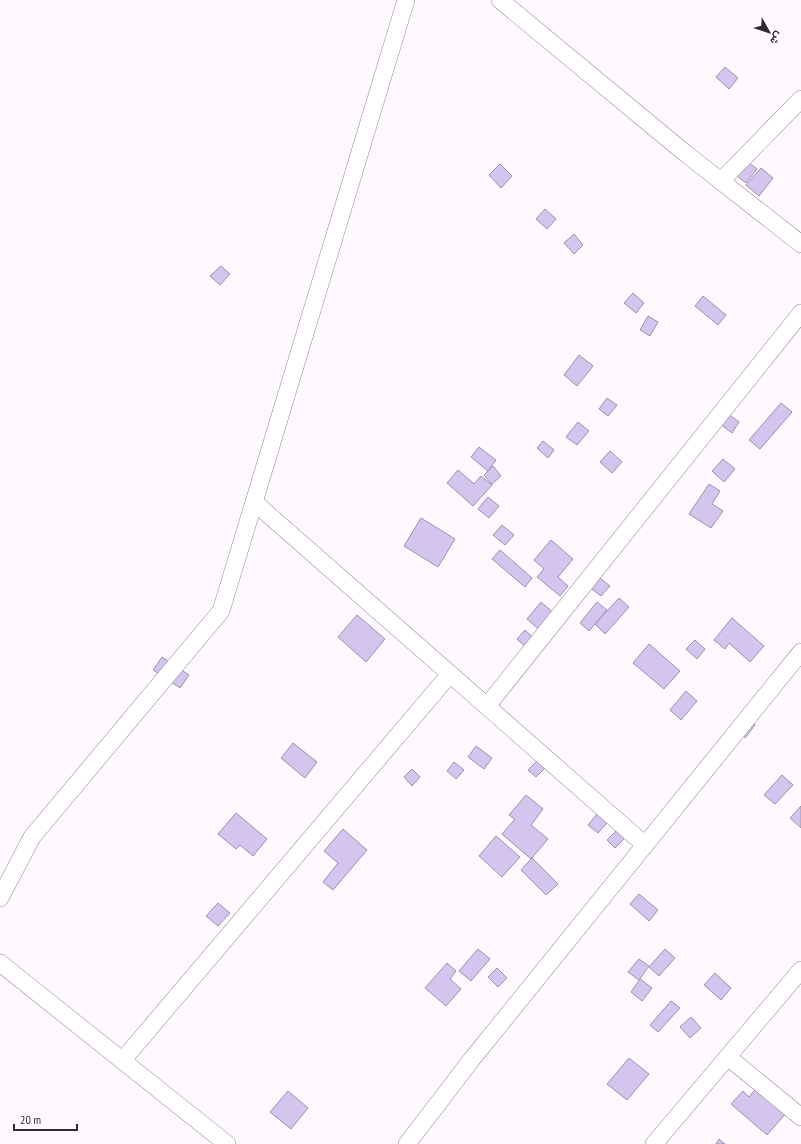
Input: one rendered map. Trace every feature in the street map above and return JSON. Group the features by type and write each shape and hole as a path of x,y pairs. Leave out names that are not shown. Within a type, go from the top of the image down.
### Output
{"street":[{"path":"0,898 32,837 221,611 406,0"},
{"path":"500,0 685,153 801,244"},
{"path":"721,181 801,99"},
{"path":"487,706 801,313"},
{"path":"254,502 645,845"},
{"path":"407,1144 472,1059 801,652"},
{"path":"122,1061 450,674"},
{"path":"0,963 227,1144"},
{"path":"654,1144 801,970"},
{"path":"728,1057 801,1117"}],"building":[{"path":"725,67 738,78 729,89 716,77"},
{"path":"744,159 757,169 746,183 733,173"},
{"path":"500,164 512,176 501,188 489,175"},
{"path":"761,168 773,178 759,196 746,185"},
{"path":"545,209 556,219 547,229 536,219"},
{"path":"574,234 583,245 574,254 564,243"},
{"path":"221,266 230,274 220,285 210,276"},
{"path":"633,293 644,303 636,313 624,303"},
{"path":"703,296 726,315 718,325 695,306"},
{"path":"648,316 658,322 650,336 640,330"},
{"path":"579,355 593,366 577,386 564,375"},
{"path":"607,398 617,405 608,416 599,409"},
{"path":"781,403 792,412 760,449 749,440"},
{"path":"727,413 739,422 732,433 719,423"},
{"path":"578,422 589,431 577,445 566,437"},
{"path":"543,441 554,450 548,458 537,448"},
{"path":"479,447 496,460 488,471 471,457"},
{"path":"610,451 622,462 612,473 600,462"},
{"path":"723,459 735,469 724,482 712,471"},
{"path":"493,466 501,476 492,484 484,475"},
{"path":"458,470 474,484 481,476 492,485 473,506 447,483"},
{"path":"709,484 720,491 712,504 723,511 711,528 689,514"},
{"path":"488,497 499,506 489,518 478,509"},
{"path":"421,518 455,539 438,567 404,546"},
{"path":"502,525 514,535 505,545 493,535"},
{"path":"551,540 573,559 558,577 568,586 560,596 537,577 544,569 534,560"},
{"path":"500,550 532,578 525,587 492,559"},
{"path":"596,575 610,586 601,596 588,586"},
{"path":"619,598 629,607 605,634 595,624"},
{"path":"541,602 557,616 543,633 527,619"},
{"path":"597,602 607,610 589,631 580,623"},
{"path":"357,615 385,639 366,662 338,637"},
{"path":"732,618 764,646 750,662 729,643 725,649 714,640"},
{"path":"525,630 538,642 530,651 517,639"},
{"path":"695,640 705,649 697,659 686,649"},
{"path":"649,644 680,671 664,689 633,663"},
{"path":"162,657 189,675 180,688 153,670"},
{"path":"686,691 697,701 681,720 670,710"},
{"path":"746,718 755,725 745,738 736,730"},
{"path":"293,743 317,762 305,778 281,758"},
{"path":"476,746 492,758 484,769 468,757"},
{"path":"537,761 545,768 536,777 528,770"},
{"path":"454,762 464,770 456,779 447,771"},
{"path":"412,769 420,777 412,786 404,777"},
{"path":"782,775 793,785 775,804 764,795"},
{"path":"526,795 543,809 531,825 548,839 531,859 502,834 515,819 509,815"},
{"path":"801,806 801,828 790,818"},
{"path":"236,813 267,839 253,856 240,845 236,849 218,834"},
{"path":"597,814 607,823 598,833 588,825"},
{"path":"343,829 367,850 333,890 323,882 338,863 324,851"},
{"path":"617,830 625,838 615,848 607,840"},
{"path":"496,836 520,857 502,877 479,856"},
{"path":"532,858 558,884 546,895 521,870"},
{"path":"639,894 658,910 649,921 630,904"},
{"path":"218,903 230,913 218,926 206,916"},
{"path":"478,949 490,959 471,981 459,971"},
{"path":"665,949 675,958 659,976 649,967"},
{"path":"639,959 649,966 639,980 628,972"},
{"path":"447,963 456,971 450,979 461,989 446,1006 425,988"},
{"path":"497,968 507,978 498,987 488,977"},
{"path":"715,973 731,988 721,1000 704,985"},
{"path":"640,979 652,988 642,1001 631,992"},
{"path":"671,1001 680,1008 658,1032 650,1025"},
{"path":"691,1017 701,1028 690,1038 680,1027"},
{"path":"629,1058 649,1074 627,1100 607,1084"},
{"path":"758,1086 788,1111 767,1135 731,1104 743,1091 749,1097"},
{"path":"288,1091 308,1108 291,1129 270,1112"},
{"path":"719,1139 725,1144 716,1144"}]}
